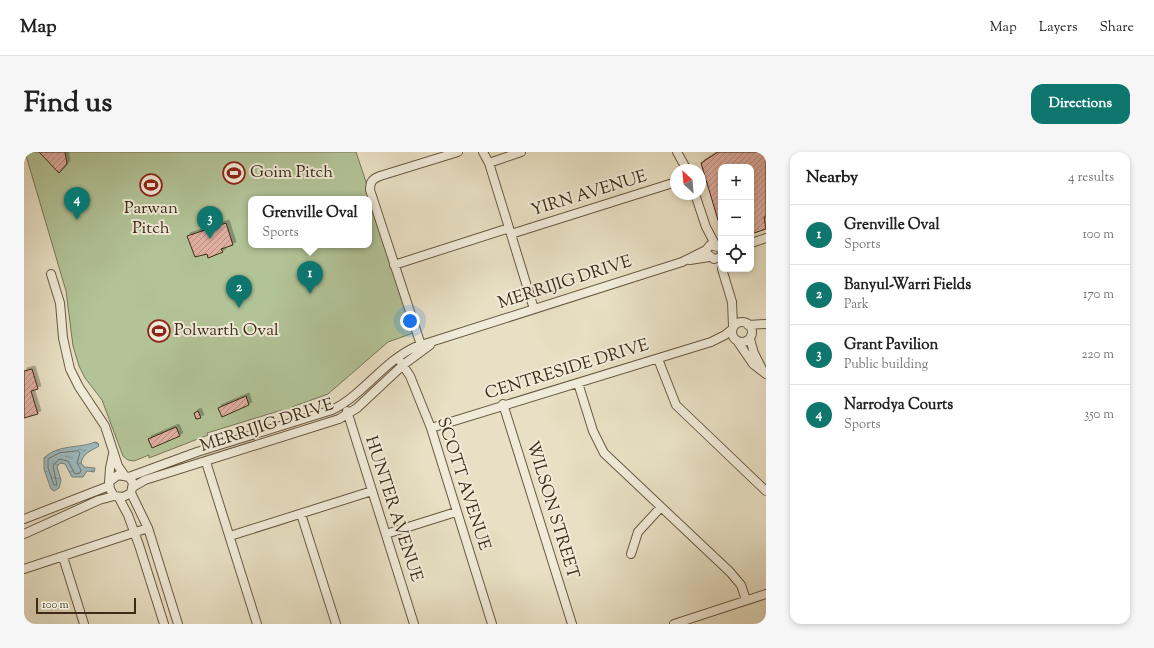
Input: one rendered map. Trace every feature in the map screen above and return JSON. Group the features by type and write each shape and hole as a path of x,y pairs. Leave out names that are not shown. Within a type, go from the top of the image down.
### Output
{"street":[{"path":"372,196 370,183 374,179 458,152"},
{"path":"483,152 489,163 534,309"},
{"path":"489,163 521,152"},
{"path":"677,152 684,164"},
{"name":"YIRN AVENUE","path":"394,264 670,184"},
{"path":"372,196 420,345"},
{"path":"697,200 706,226 718,245"},
{"path":"706,226 707,251 718,259"},
{"path":"754,242 766,238"},
{"name":"MERRIJIG DRIVE","path":"24,519 109,484 118,475 127,476 197,452 316,416 344,404 398,357 420,345 682,262 707,251 710,245 718,247"},
{"path":"723,272 732,302 746,323 751,337 754,353 765,373"},
{"path":"50,274 60,303 63,338 70,369 79,387 105,426 118,466 127,476 148,528 178,624"},
{"path":"732,302 732,328 736,340 753,364 765,373"},
{"path":"746,323 766,325"},
{"name":"CENTRESIDE DRIVE","path":"430,428 504,404 711,342 725,335 732,328 746,323"},
{"path":"751,337 766,325"},
{"name":"CENTRESIDE DRIVE","path":"711,342 751,337"},
{"name":"MERRIJIG DRIVE","path":"24,534 99,500 117,497 132,490 145,480 332,422 348,415 403,365 436,341"},
{"name":"SCOTT AVENUE","path":"398,357 410,376 430,428 492,624"},
{"path":"658,359 676,405 766,491"},
{"path":"578,383 593,431 604,453 730,572 740,585 746,600"},
{"name":"HUNTER AVENUE","path":"344,404 414,624"},
{"name":"WILSON STREET","path":"504,404 572,624"},
{"path":"113,451 109,484 135,534 164,624"},
{"path":"206,462 257,624"},
{"path":"230,536 372,491"},
{"path":"631,554 638,532 660,507"},
{"path":"386,534 456,512"},
{"path":"301,514 336,624"},
{"path":"24,568 135,534 148,528"},
{"path":"63,557 84,624"},
{"path":"674,624 766,594"}],"green space":[{"path":"25,152 356,152 371,196 248,196 248,248 372,248 372,200 416,332 388,342 328,394 292,407 291,411 287,412 282,410 207,433 208,435 149,458 149,455 134,461 128,460 123,456 102,400 85,378 79,366 73,346 66,291"}],"water":[{"path":"95,442 98,443 99,446 85,455 81,463 84,467 95,468 94,472 87,471 83,477 72,477 65,464 60,463 57,467 61,480 59,488 54,491 51,489 44,469 44,458 55,451"}],"building":[{"path":"39,152 65,152 67,164 59,173"},
{"path":"718,152 766,152 766,217 764,217 766,229 754,233 754,164 718,164 718,220 706,180 706,164 701,163"},
{"path":"226,223 233,245 221,249 223,252 208,258 207,254 195,257 187,236"},
{"path":"32,369 38,389 31,391 38,414 24,418 24,371"},
{"path":"246,396 249,405 222,417 218,408"},
{"path":"198,411 201,418 196,419 194,413"},
{"path":"176,427 180,436 152,448 148,439"}],"place":[{"name":"Goim Pitch","path":"234,173"},
{"name":"Parwan Pitch","path":"151,185"},
{"name":"Narrodya Courts","path":"77,220"},
{"name":"Grant Pavilion","path":"210,239"},
{"name":"Grenville Oval","path":"310,294"},
{"name":"Banyul-Warri Fields","path":"239,308"},
{"name":"Polwarth Oval","path":"159,331"}]}
